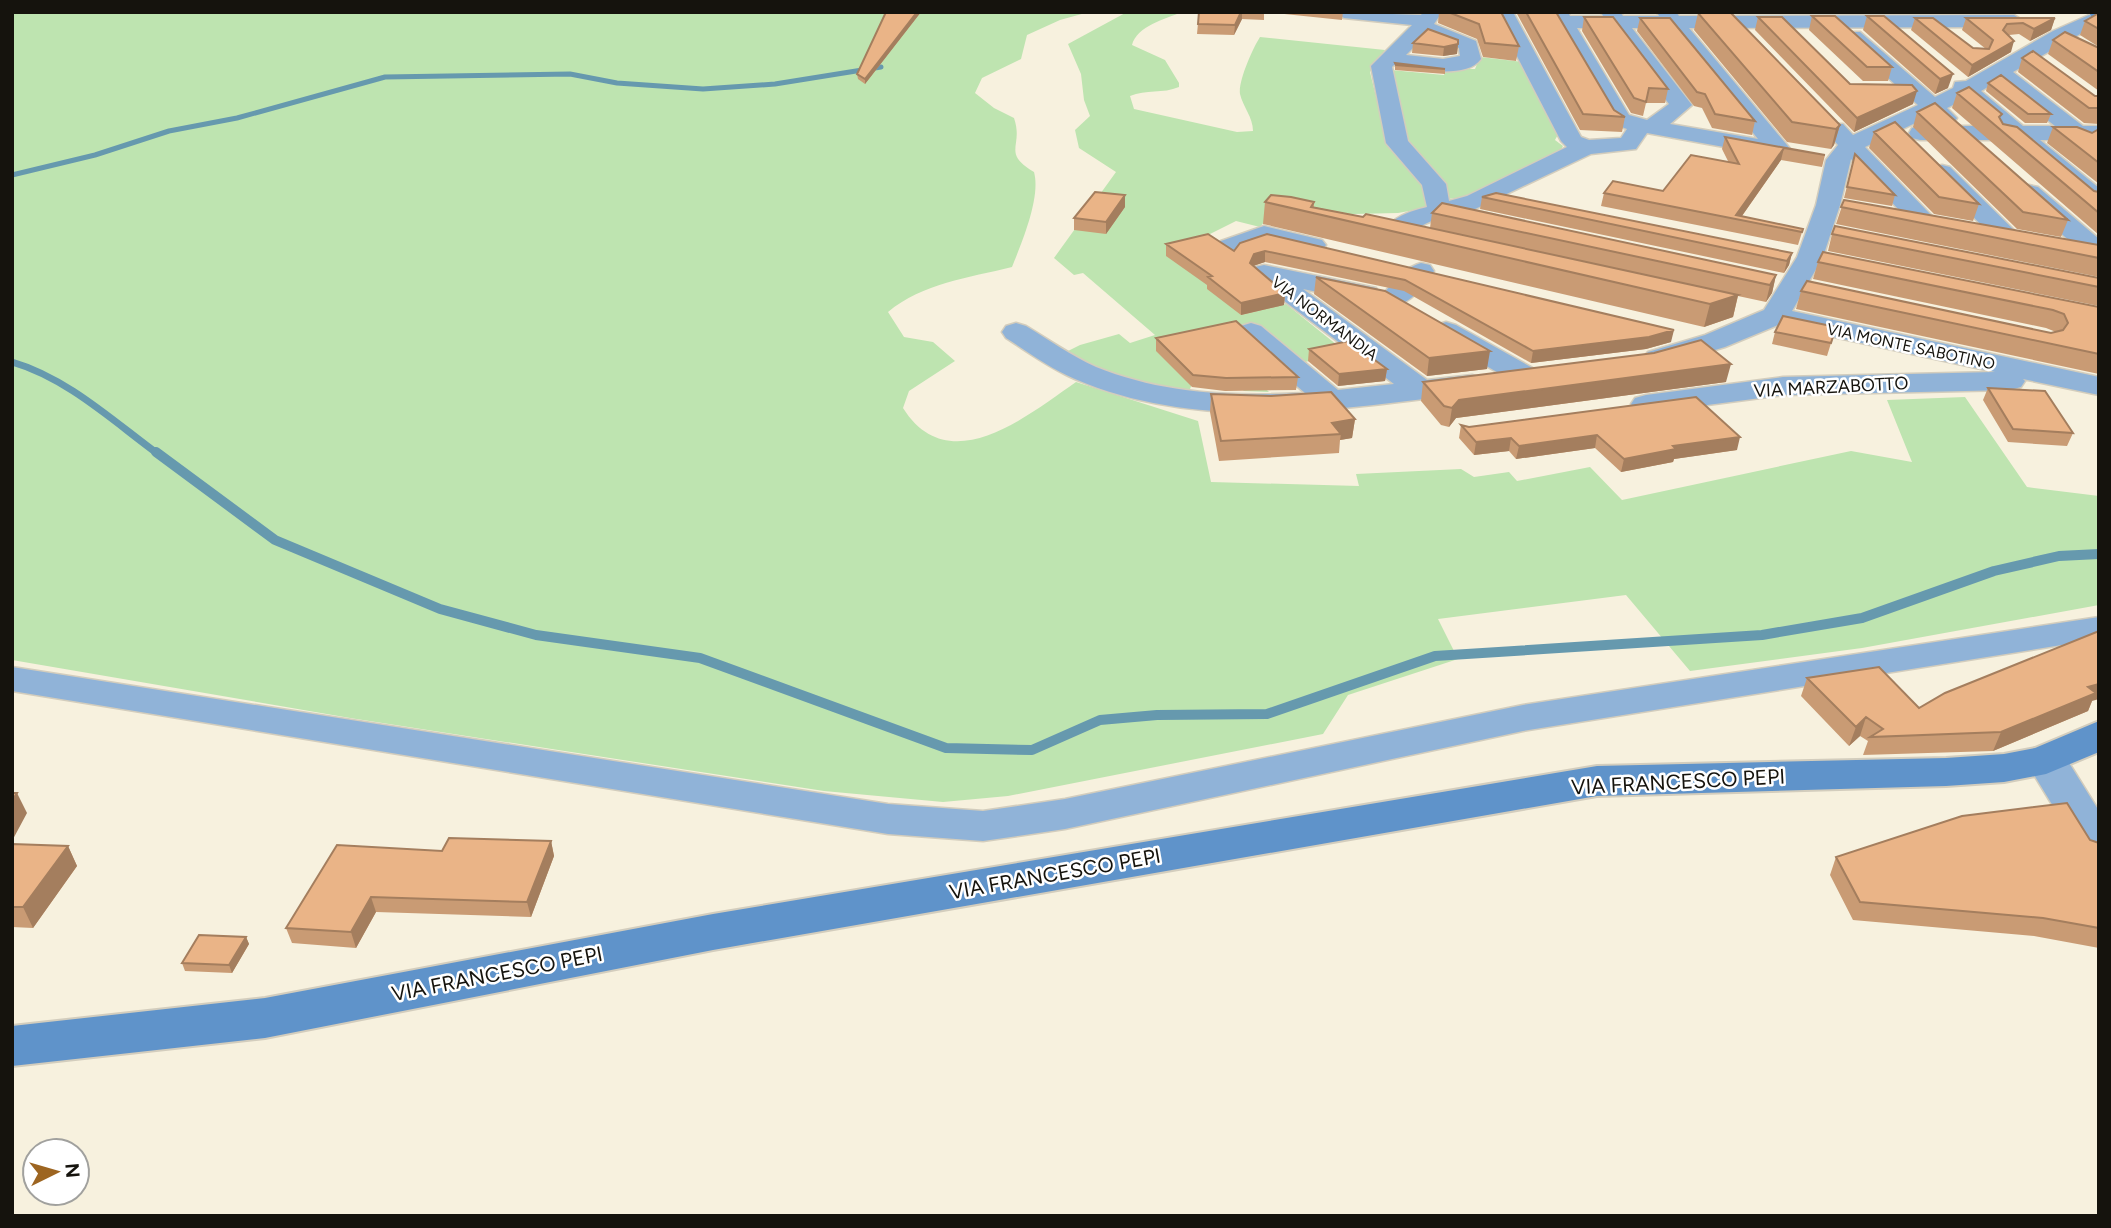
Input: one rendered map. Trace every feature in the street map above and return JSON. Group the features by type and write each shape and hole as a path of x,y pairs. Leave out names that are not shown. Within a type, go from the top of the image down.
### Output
{"main road":[{"name":"VIA FRANCESCO PEPI","path":"12,1046 265,1018 713,932 1597,781 1946,772 2004,768 2046,760 2099,735"}],"street":[{"path":"1344,12 1426,20 1469,45 1471,59 1464,64 1447,65 1389,58"},
{"path":"1561,17 1978,17 2047,26 2096,17"},
{"path":"1561,17 1621,119 1628,123 1779,150 1962,133 2088,133"},
{"path":"1395,233 1409,220 1476,201 1586,147 1628,144 1647,126 1681,104 1614,17"},
{"path":"1670,17 1779,150"},
{"path":"1728,17 1750,41"},
{"path":"1781,17 1803,39"},
{"path":"1832,17 1994,161"},
{"path":"1880,17 1906,38"},
{"path":"1930,17 1957,38"},
{"path":"1978,17 2041,61"},
{"path":"1499,19 1572,141 1586,147"},
{"path":"1426,20 1415,36 1381,66 1397,143 1434,184 1437,204 1443,211 1506,225"},
{"path":"2041,61 2047,26"},
{"path":"1879,90 1923,98 1967,90 2000,72 2041,61"},
{"path":"2000,72 2088,133 2099,150"},
{"path":"1946,73 2099,201"},
{"path":"1635,362 1715,341 1775,316 1806,290 1824,260 1820,231 1853,144 1923,98"},
{"path":"1823,117 1944,226"},
{"path":"1853,144 2008,237"},
{"path":"2015,179 2099,253"},
{"path":"1491,192 1527,200"},
{"path":"1828,205 1855,210"},
{"path":"1883,215 2008,237 2052,248 2099,253"},
{"path":"1368,227 1429,240"},
{"path":"1820,231 1846,236"},
{"name":"VIA NORMANDIA","path":"1342,253 1264,234 1230,247 1421,390"},
{"path":"1783,252 1824,260"},
{"path":"1411,310 1408,268 1447,277"},
{"path":"1016,332 1086,373 1140,390 1222,402 1269,403 1330,399 1541,376 1411,310 1264,272"},
{"path":"1766,281 1806,290"},
{"name":"VIA MONTE SABOTINO","path":"1735,307 2085,383"},
{"path":"1662,328 1715,341"},
{"path":"1251,332 1330,399"},
{"name":"VIA MARZABOTTO","path":"1618,408 1783,386 2085,383"},
{"path":"12,679 888,819 983,826 1065,814 1524,718 2099,628"},
{"path":"2046,760 2099,846"}],"green space":[{"path":"12,12 1089,12 1060,20 1027,35 1021,59 982,78 975,93 994,108 1014,118 1016,154 1024,165 1034,172 1035,194 1012,267 931,288 888,312 904,337 933,342 955,361 909,391 903,408 922,429 943,440 965,441 988,435 1035,411 1076,382 1198,421 1211,482 1359,486 1356,474 1461,469 1474,477 1509,472 1517,481 1590,467 1622,500 1851,451 1912,462 1887,400 1965,397 2027,487 2099,496 2099,605 1862,648 1690,671 1626,595 1438,619 1458,659 1348,695 1323,734 1008,796 943,802 824,791 350,718 12,660"},
{"path":"1127,12 1182,12 1146,28 1135,38 1132,45 1165,60 1179,87 1130,96 1134,109 1237,132 1253,131 1241,99 1240,88 1260,37 1385,50 1370,72 1387,142 1426,186 1431,207 1398,213 1354,214 1312,223 1269,216 1260,227 1236,221 1208,235 1219,253 1241,315 1286,304 1347,353 1300,363 1213,339 1269,392 1244,391 1203,352 1188,395 1127,383 1062,354 1080,345 1119,334 1130,343 1155,335 1083,273 1074,275 1054,258 1116,172 1079,148 1075,130 1090,116 1084,100 1081,74 1068,44"},
{"path":"1480,57 1523,62 1560,131 1555,140 1563,146 1559,153 1474,197 1446,199 1402,142 1391,70 1444,75 1446,69 1475,69"}],"building":[{"path":"886,12 917,12 865,79 857,74"},
{"path":"1199,12 1241,12 1235,25 1198,24"},
{"path":"1448,12 1501,12 1519,46 1485,43 1479,24"},
{"path":"1526,12 1556,12 1614,110 1625,117 1583,114"},
{"path":"1730,12 1840,125 1836,129 1792,122 1698,13"},
{"path":"2099,13 2099,29 2085,21"},
{"path":"1812,16 1835,16 1892,67 1867,67"},
{"path":"1867,16 1884,16 1953,74 1940,79"},
{"path":"1584,17 1613,17 1668,89 1649,88 1646,102 1634,98"},
{"path":"1758,17 1782,17 1850,84 1912,85 1917,91 1857,118"},
{"path":"1640,18 1670,18 1755,121 1715,114 1705,94 1697,92"},
{"path":"1915,18 1933,18 1973,48 1989,49 1993,40 1966,18 2055,18 2034,29 2023,23 2007,24 2003,30 2014,41 1972,65"},
{"path":"1428,29 1458,40 1458,44 1444,47 1413,43"},
{"path":"2065,32 2099,48 2099,72 2053,40"},
{"path":"2033,51 2095,96 2099,96 2099,108 2089,108 2022,58"},
{"path":"1395,63 1445,69 1396,65"},
{"path":"2001,75 2051,114 2028,114 1988,83"},
{"path":"1969,87 2002,114 1999,117 2003,124 2017,127 2094,191 2099,192 2099,213 1957,93"},
{"path":"1935,103 2068,220 2023,212 1917,112"},
{"path":"1895,122 1979,204 1939,197 1874,132"},
{"path":"2053,127 2077,127 2092,133 2099,129 2099,163"},
{"path":"1725,137 1825,155 1784,148 1736,215 1803,229 1802,232 1604,193 1613,181 1663,191 1691,155 1739,164"},
{"path":"1855,154 1895,195 1847,187"},
{"path":"1095,192 1125,195 1106,222 1074,218"},
{"path":"1496,193 1792,253 1787,261 1482,197"},
{"path":"1271,195 1314,202 1311,207 1363,217 1366,214 1738,295 1710,304 1265,202"},
{"path":"1844,200 2099,245 2099,258 1841,207"},
{"path":"1442,203 1776,275 1770,285 1432,213"},
{"path":"1835,226 2099,278 2099,287 1832,234"},
{"path":"1208,234 1234,251 1240,243 1267,234 1674,330 1649,337 1533,351 1405,280 1265,251 1254,254 1250,263 1285,293 1241,303 1208,277 1212,276 1166,244"},
{"path":"1823,252 2099,307 2099,354 1801,291 1807,281 2051,333 2063,330 2068,323 2064,314 2053,310 1818,262"},
{"path":"1316,277 1385,291 1490,351 1429,358"},
{"path":"1783,316 1836,327 1831,343 1775,332"},
{"path":"1236,321 1298,377 1226,378 1193,375 1156,338"},
{"path":"1701,340 1731,364 1459,400 1452,408 1444,406 1423,382 1654,353"},
{"path":"1349,341 1387,369 1339,374 1309,349"},
{"path":"1988,388 2045,391 2073,433 2013,429"},
{"path":"1331,392 1355,419 1332,423 1341,434 1221,441 1211,394 1271,396"},
{"path":"1696,397 1740,437 1673,446 1676,449 1624,459 1597,435 1519,446 1511,438 1476,442 1461,425 1469,427"},
{"path":"2099,631 2099,684 2088,687 2096,693 2001,732 1870,737 1883,729 1866,717 1856,727 1807,678 1879,667 1919,708 1945,693"},
{"path":"2067,803 2090,840 2099,843 2099,928 2043,918 1860,902 1836,857 1962,816"},
{"path":"449,838 551,841 527,902 371,897 351,932 286,928 337,845 442,851"},
{"path":"12,844 68,846 23,907 12,907"},
{"path":"199,935 246,937 229,965 182,963"}],"waterway":[{"path":"12,175 95,155 169,131 237,118 385,77 570,74 617,83 703,89 775,84 881,67"},
{"path":"12,362 52,378 70,389 158,454"},
{"path":"156,452 275,540 440,609 536,635 700,658 946,748 1032,750 1100,720 1157,715 1267,714 1435,656 1762,635 1862,618 1994,571 2059,556 2099,554"}]}
